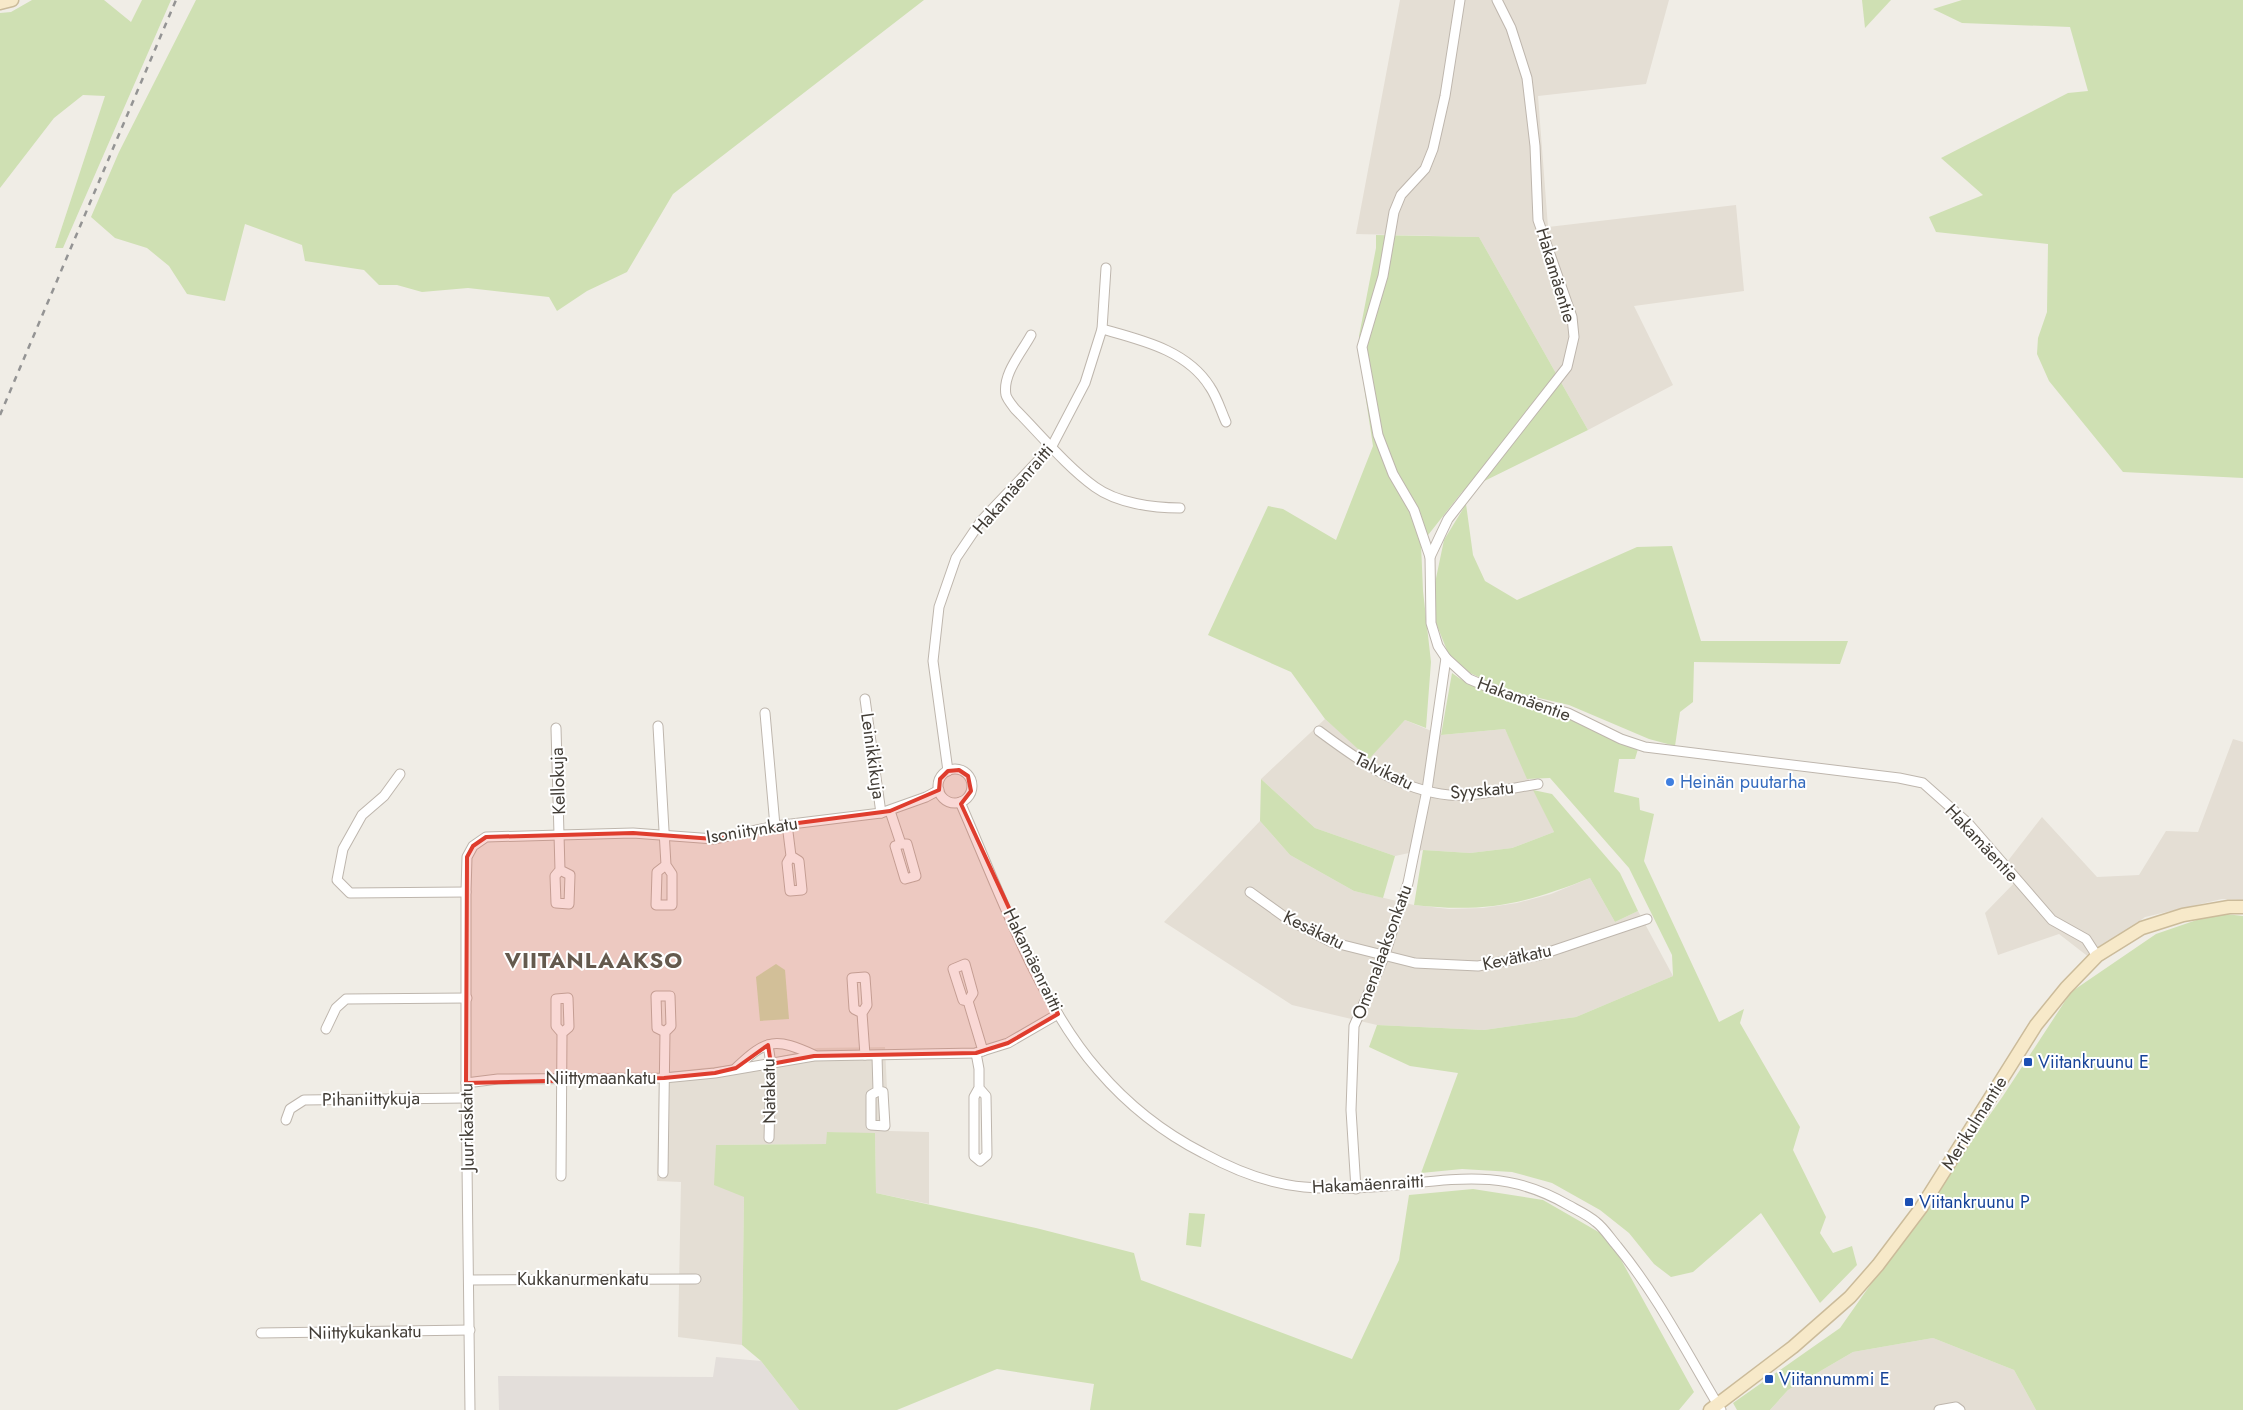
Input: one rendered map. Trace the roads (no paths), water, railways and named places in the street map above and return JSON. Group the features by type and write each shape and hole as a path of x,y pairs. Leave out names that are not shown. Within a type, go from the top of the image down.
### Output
{"street":[{"path":"0,2 12,0"},
{"path":"1430,556 1414,510 1392,474 1378,435 1362,347 1383,276 1394,212 1401,195 1425,169 1433,149 1445,96 1460,0"},
{"name":"Hakamäentie","path":"1497,0 1511,28 1527,78 1536,146 1538,220 1572,317 1574,337 1567,366 1448,519 1430,556 1431,624 1438,646 1446,658 1469,679 1509,696 1568,713 1621,739 1645,747 1899,778 1923,783 1968,823 2052,920 2086,939 2097,956"},
{"name":"Hakamäenraitti","path":"948,771 933,661 939,607 956,558 981,522 1052,446 1085,383 1102,329 1106,268"},
{"path":"1102,329 1172,352 1199,372 1211,388 1226,422"},
{"path":"1031,336 1010,372 1006,396 1015,409 1096,488 1117,497 1158,508 1180,508"},
{"name":"Omenalaaksonkatu","path":"1356,1189 1352,1110 1354,1026 1384,957 1408,883 1427,790 1446,658"},
{"name":"Leinikkikuja","path":"865,699 881,813"},
{"path":"764,712 775,826"},
{"path":"658,726 666,865"},
{"name":"Kellokuja","path":"556,728 560,870"},
{"name":"Talvikatu","path":"1319,731 1365,765 1410,786 1427,790"},
{"path":"948,771 964,772 970,780 971,791 960,802 955,803 944,799 938,790 940,779 948,771"},
{"path":"400,774 384,796 362,815 343,849 337,880 350,894 466,892"},
{"name":"Syyskatu","path":"1427,790 1450,795 1538,784"},
{"name":"Isoniitynkatu","path":"473,846 486,837 633,833 665,837 714,839 787,824 881,813 938,790"},
{"name":"Hakamäenraitti","path":"960,802 1028,955 1058,1014 1096,1068 1145,1117 1176,1139 1215,1160 1275,1183 1304,1187 1356,1189 1466,1178 1509,1181 1546,1193 1596,1221 1633,1266 1700,1371 1716,1408"},
{"path":"890,810 901,844"},
{"path":"787,824 791,856"},
{"name":"Juurikaskatu","path":"470,1410 470,1280 466,1098 466,857 473,846"},
{"name":"Kesäkatu","path":"1250,892 1289,920 1331,942 1384,957"},
{"name":"Merikulmantie","path":"1716,1408 1793,1347 1850,1297 1878,1265 1921,1208 2036,1024 2066,988 2097,956 2142,928 2184,915 2229,907 2243,907"},
{"name":"Kevätkatu","path":"1384,957 1414,963 1478,966 1540,955 1647,919"},
{"path":"326,1029 336,1008 346,999 467,998"},
{"path":"968,1001 979,1052 979,1088 974,1097 974,1156 980,1160 987,1155 987,1127 986,1096 979,1088"},
{"path":"862,1013 865,1055"},
{"name":"Niittymaankatu","path":"466,1082 498,1079 664,1078 772,1064 814,1056 877,1056 979,1052 1008,1043 1058,1014"},
{"path":"663,1173 665,1032"},
{"path":"561,1176 562,1033"},
{"name":"Niittymaankatu","path":"768,1045 779,1042 814,1056"},
{"path":"736,1068 750,1055 768,1045"},
{"name":"Natakatu","path":"768,1045 772,1064 770,1138"},
{"path":"877,1056 878,1091"},
{"name":"Pihaniittykuja","path":"286,1120 290,1109 304,1100 466,1098"},
{"path":"974,1126 987,1127"},
{"name":"Kukkanurmenkatu","path":"470,1280 696,1279"},
{"name":"Niittykukankatu","path":"261,1333 470,1330"},
{"path":"1939,1410 1956,1408 1960,1410"}],"railway":[{"path":"0,415 176,0"}],"place":[{"name":"Heinän puutarha","path":"1670,782"},
{"name":"Viitankruunu E","path":"2028,1062"},
{"name":"Viitankruunu P","path":"1909,1202"},
{"name":"Viitannummi E","path":"1769,1379"}],"district":[{"name":"VIITANLAAKSO","path":"594,960"}]}
